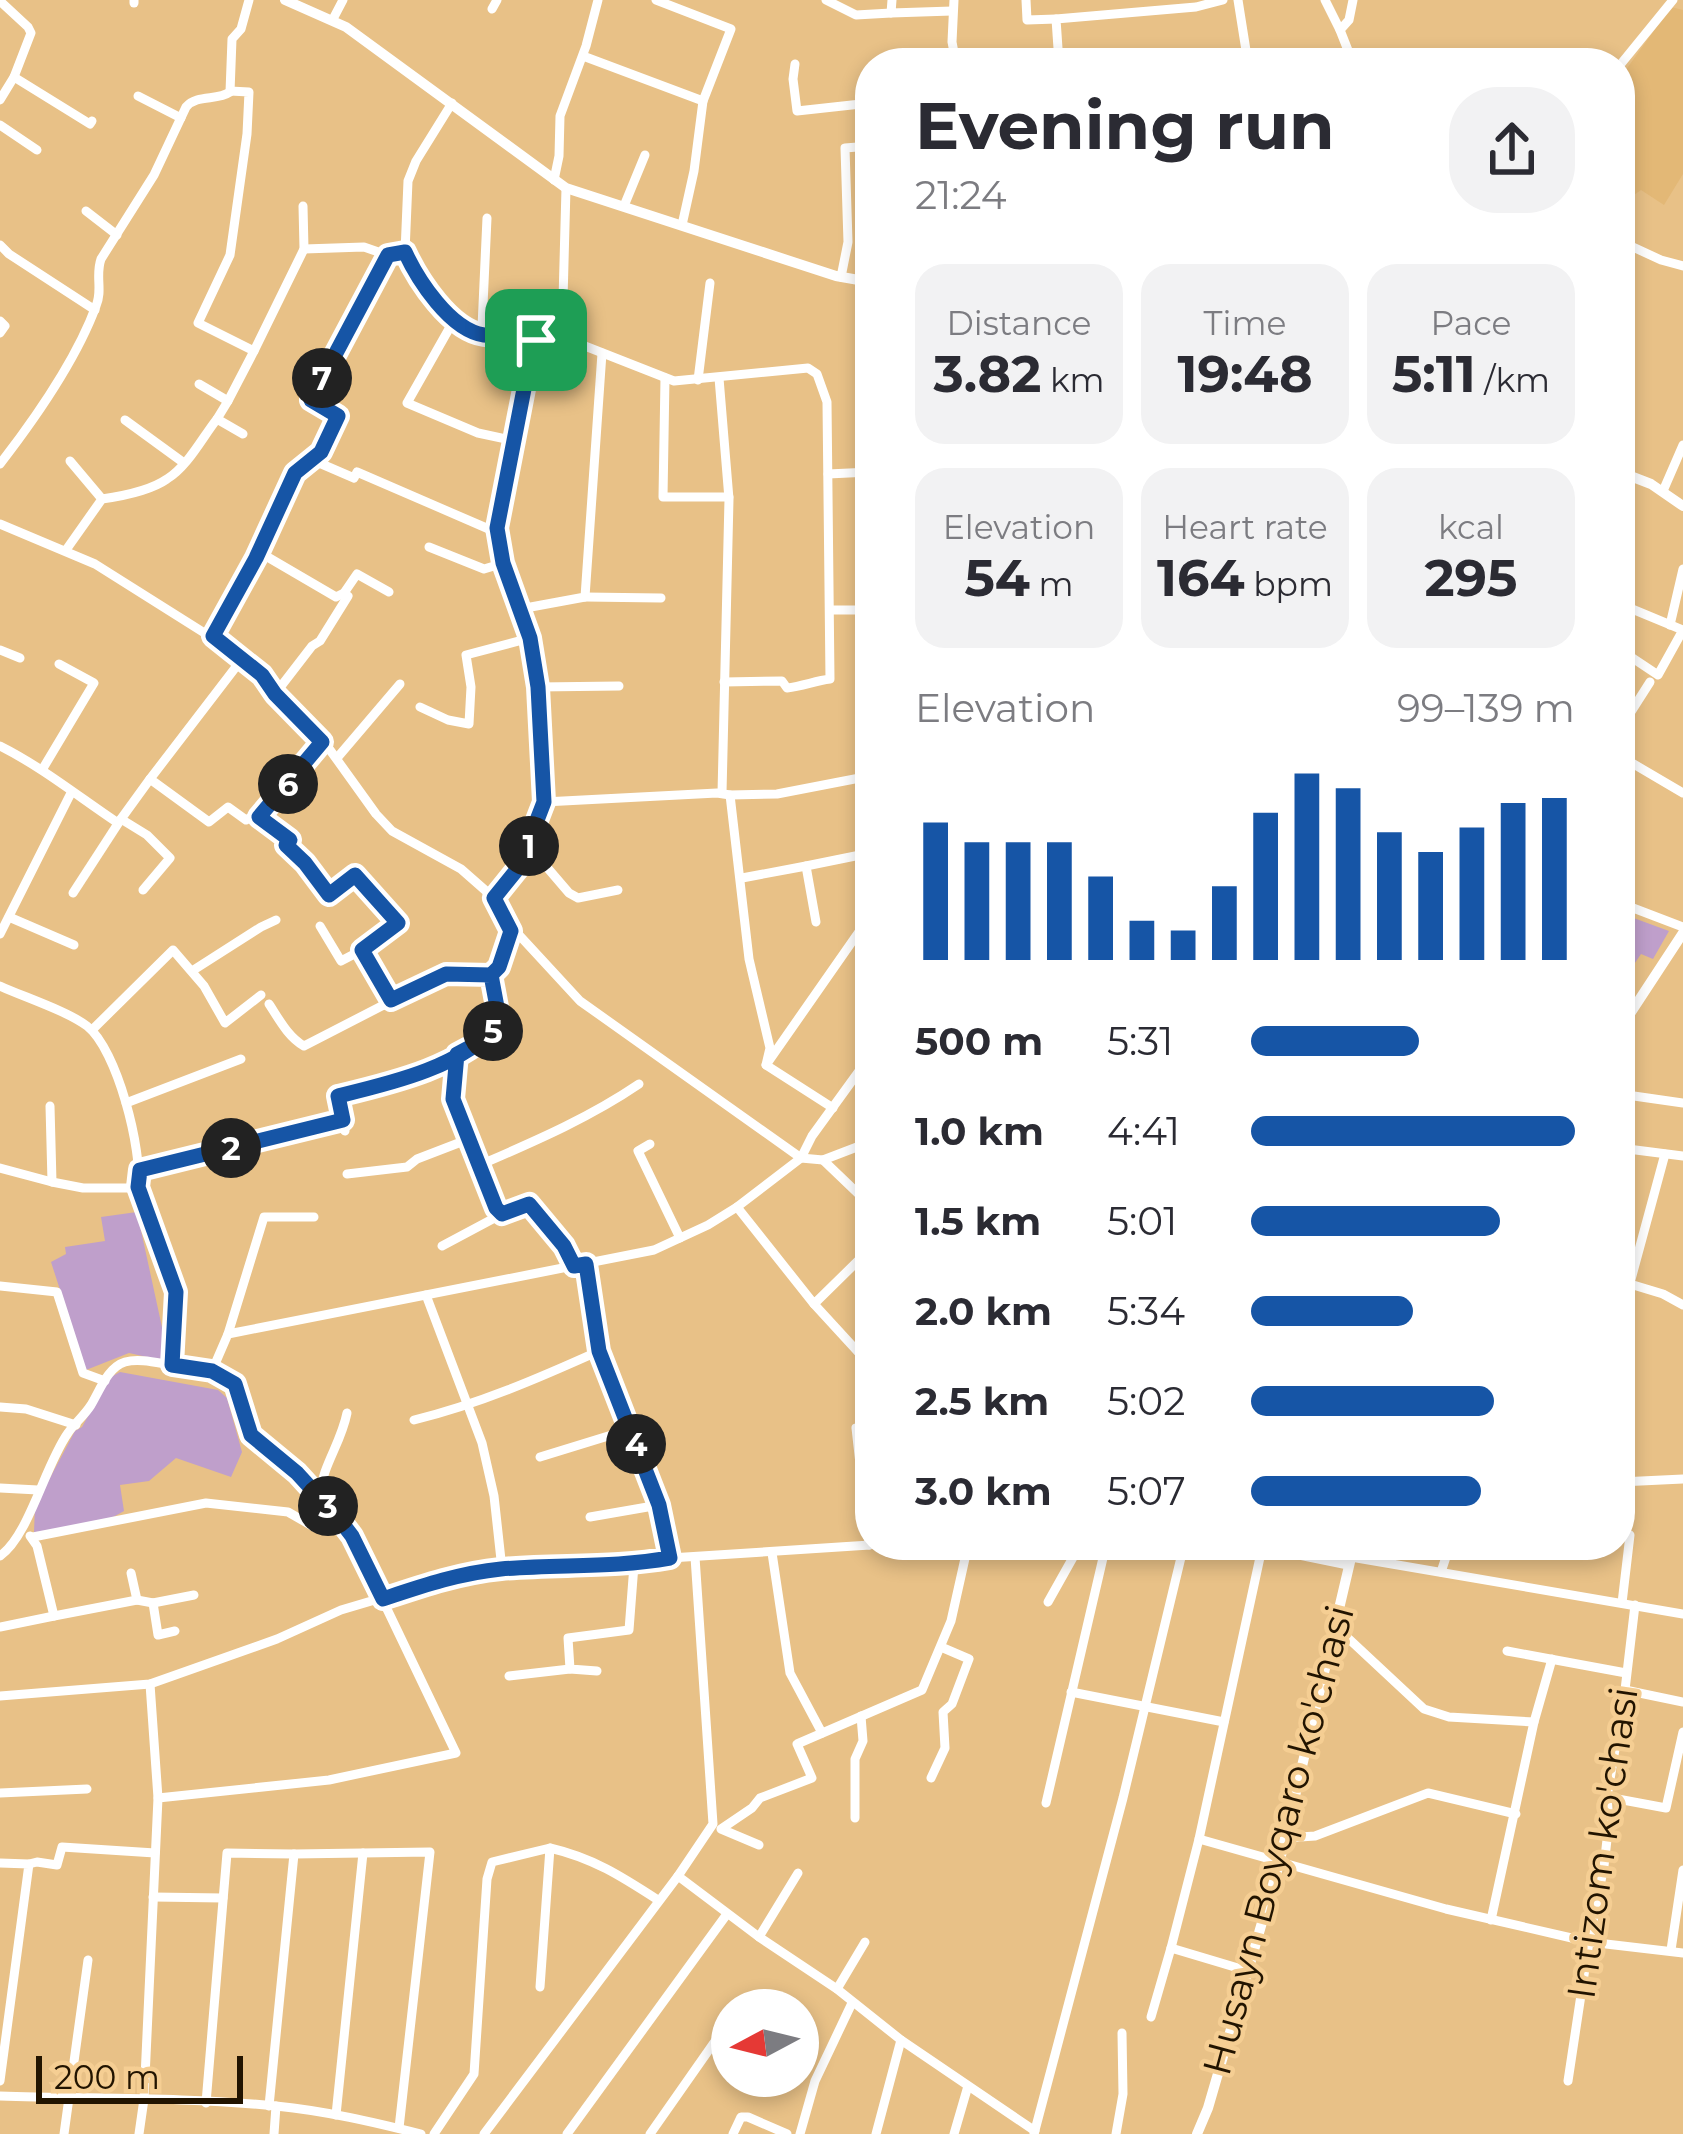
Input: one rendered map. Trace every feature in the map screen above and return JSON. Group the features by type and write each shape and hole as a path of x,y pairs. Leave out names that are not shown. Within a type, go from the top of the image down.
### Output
{"main road":[{"path":"285,0 333,19 566,188 855,279"},
{"path":"1635,479 1683,506"},
{"path":"1635,1005 1683,930"},
{"name":"Husayn Boyqaro ko'chasi","path":"1199,2134 1279,1864 1350,1560"}],"street":[{"path":"0,464 60,376 95,310 101,292 98,270 190,102 230,91 232,39 241,29 249,0"},
{"path":"333,19 343,0"},
{"path":"554,180 560,116 598,0"},
{"path":"656,0 730,29 703,101 682,225"},
{"path":"826,0 856,15 953,6 953,48"},
{"path":"891,13 892,0"},
{"path":"1026,0 1027,20 1196,7 1222,0"},
{"path":"1076,0 1077,17"},
{"path":"1238,0 1246,48"},
{"path":"1324,0 1347,48"},
{"path":"1340,30 1349,20 1354,0"},
{"path":"0,1 31,33 0,100"},
{"path":"1634,48 1671,2 1683,7"},
{"path":"1056,19 1058,48"},
{"path":"583,56 703,101"},
{"path":"795,64 797,110 855,105"},
{"path":"14,77 63,109 92,121"},
{"path":"230,91 249,92 247,134 230,255 198,323 254,351"},
{"path":"138,96 181,118"},
{"path":"452,103 408,181 405,252 428,292 454,320 480,335 533,334 536,340"},
{"path":"0,125 37,150"},
{"path":"841,277 848,242 845,148 855,147"},
{"path":"624,206 645,155"},
{"path":"566,188 562,337 674,381 808,368 818,374 827,402 830,679 787,688 782,681 724,682"},
{"path":"66,550 102,499 167,480 217,419 304,249 303,206"},
{"path":"86,211 117,235"},
{"path":"480,335 487,218"},
{"path":"304,249 364,247 388,255 405,252"},
{"path":"1635,249 1683,266"},
{"path":"2,250 95,310"},
{"path":"213,636 295,473 321,452 338,416 311,400 388,255"},
{"path":"698,380 710,283"},
{"path":"454,320 407,404 478,433 514,441"},
{"path":"0,321 5,326 0,333"},
{"path":"494,898 522,859 544,802 538,687 530,638 503,563 498,533 531,353 536,340 562,328"},
{"path":"585,597 602,353"},
{"path":"665,378 663,496 729,497"},
{"path":"719,378 729,497 726,794 742,878 751,970 770,1048 766,1065"},
{"path":"199,384 228,401"},
{"path":"217,419 243,434"},
{"path":"125,420 184,463"},
{"path":"0,435 14,446"},
{"path":"1663,491 1682,450"},
{"path":"310,459 354,478 357,472 498,533"},
{"path":"70,461 102,499"},
{"path":"828,474 855,473"},
{"path":"0,524 95,564 213,636 262,675 337,758 392,831 461,868 494,898 511,931 580,1001 801,1158 823,1160 855,1148"},
{"path":"429,547 484,569 503,563"},
{"path":"259,552 337,597 357,574 389,592"},
{"path":"1670,626 1683,569"},
{"path":"275,694 320,641 348,596 344,593"},
{"path":"520,609 585,597 661,598"},
{"path":"830,610 855,610"},
{"path":"1635,611 1683,630 1658,675 1635,659"},
{"path":"420,707 469,724 471,687 466,655 530,638"},
{"path":"0,650 20,658"},
{"path":"73,893 120,820 242,659"},
{"path":"42,770 94,683 58,664"},
{"path":"1635,706 1650,682"},
{"path":"337,758 400,684"},
{"path":"538,687 619,686"},
{"path":"259,817 322,742"},
{"path":"0,746 147,835 170,858 143,890"},
{"path":"1635,765 1682,792"},
{"path":"151,779 208,822 228,807 247,820 255,814 290,840 286,845 329,895 355,875 398,923 341,961 320,926"},
{"path":"544,802 777,794 855,779"},
{"path":"0,934 71,793"},
{"path":"742,878 855,856"},
{"path":"522,859 545,866 578,898 618,890"},
{"path":"806,866 816,922"},
{"path":"1635,909 1683,930"},
{"path":"8,917 74,945"},
{"path":"192,971 276,920"},
{"path":"92,1030 173,950 204,986 225,1023 265,1000 304,1046 446,974 491,975 499,967 511,931"},
{"path":"766,1065 855,937"},
{"path":"362,950 391,1000"},
{"path":"140,1170 344,1126 338,1096 416,1076 487,1038 500,1023 491,975"},
{"path":"0,986 82,1022 107,1056 135,1133 138,1187 176,1292 172,1365"},
{"path":"457,1054 453,1099 502,1214"},
{"path":"125,1103 242,1059"},
{"path":"766,1065 832,1108"},
{"path":"228,1334 654,1250 737,1207 801,1158 855,1077"},
{"path":"480,1165 555,1132 639,1084"},
{"path":"1635,1096 1683,1103"},
{"path":"50,1106 52,1183"},
{"path":"347,1174 407,1167 469,1139"},
{"path":"650,1144 638,1151 680,1238"},
{"path":"1635,1150 1683,1156"},
{"path":"1635,1250 1665,1154"},
{"path":"823,1160 855,1191"},
{"path":"0,1168 83,1188 138,1187"},
{"path":"442,1246 529,1204 580,1265 599,1351 659,1505 670,1558"},
{"path":"737,1207 855,1349"},
{"path":"212,1371 265,1216 314,1216"},
{"path":"814,1304 855,1264"},
{"path":"1635,1285 1683,1306"},
{"path":"0,1286 57,1292 83,1373 105,1381"},
{"path":"426,1295 482,1443 502,1569"},
{"path":"414,1420 521,1385 599,1351"},
{"path":"0,1556 20,1531 70,1429 111,1370 132,1361 212,1371 235,1384 251,1435 319,1495 352,1536 456,1753 329,1780 158,1798"},
{"path":"0,1407 26,1409 76,1425"},
{"path":"319,1495 322,1471 347,1413"},
{"path":"540,1457 631,1429"},
{"path":"1635,1479 1683,1479"},
{"path":"0,1488 38,1490"},
{"path":"20,1531 33,1537 206,1503 288,1512 314,1526 339,1519"},
{"path":"590,1517 659,1505"},
{"path":"33,1537 54,1616"},
{"path":"0,1696 150,1684 277,1640 341,1610 459,1575 855,1546"},
{"path":"772,1553 790,1672 822,1733"},
{"path":"695,1557 717,1827"},
{"path":"484,2134 717,1827 752,1808 760,1798 812,1778 797,1744 922,1690 951,1621 965,1560"},
{"path":"1048,1602 1072,1560"},
{"path":"1046,1804 1102,1560"},
{"path":"677,1876 837,1989 901,2041 1036,2133 1180,1560"},
{"path":"1151,2017 1199,1839 1253,1560"},
{"path":"1374,1560 1683,1614"},
{"path":"1441,1572 1445,1560"},
{"path":"1622,1603 1627,1560"},
{"path":"570,1669 568,1638 629,1630 634,1564"},
{"path":"131,1573 137,1600"},
{"path":"0,1627 137,1600 153,1603 194,1595"},
{"path":"153,1603 158,1635 175,1631"},
{"name":"Intizom ko'chasi","path":"1568,2081 1604,1866 1609,1822 1606,1797 1635,1605"},
{"path":"1335,1626 1424,1709 1449,1717 1534,1722"},
{"path":"931,1778 945,1748 944,1712 952,1704 969,1659 941,1647"},
{"path":"1508,1651 1626,1673"},
{"path":"1491,1920 1552,1659"},
{"path":"509,1676 597,1671"},
{"path":"139,2134 158,1798 150,1684"},
{"path":"1625,1690 1683,1702"},
{"path":"1071,1692 1224,1723"},
{"path":"854,1818 855,1760 863,1742 861,1716"},
{"path":"1666,1808 1683,1732"},
{"path":"0,1793 87,1789"},
{"path":"1285,1838 1315,1836 1428,1793 1516,1814"},
{"path":"1606,1797 1683,1812"},
{"path":"717,1827 759,1845"},
{"path":"1199,1839 1491,1920 1588,1942 1677,1952 1683,1870"},
{"path":"0,1863 56,1865 62,1847 155,1853"},
{"path":"434,2134 474,2074 492,1862 550,1848 581,1855 658,1900"},
{"path":"541,1987 550,1848"},
{"path":"206,2102 226,1853 430,1852 399,2128"},
{"path":"336,2115 363,1853"},
{"path":"274,2134 272,2106 294,1854"},
{"path":"0,2081 29,1864"},
{"path":"759,1937 798,1873"},
{"path":"153,1897 223,1898"},
{"path":"567,2134 727,1914"},
{"path":"837,1989 865,1942"},
{"path":"1171,1948 1248,1971"},
{"path":"64,2134 88,1960"},
{"path":"800,2134 815,2081 852,2002"},
{"path":"1116,2134 1124,2094 1123,2033"},
{"path":"876,2134 901,2041"},
{"path":"650,2134 711,2047"},
{"path":"954,2134 968,2086"},
{"path":"0,2096 272,2106 370,2120 421,2134"},
{"path":"733,2134 741,2117 787,2134"},
{"path":"368,2134 370,2120"}],"shaded area":[{"path":"1671,7 1683,10 1683,174 1664,205 1641,190 1635,194 1635,57"},
{"path":"1635,919 1669,931 1653,959 1641,954 1635,963"},
{"path":"137,1212 165,1341 165,1361 129,1353 86,1370 51,1262 66,1254 65,1247 105,1241 101,1217"},
{"path":"120,1372 218,1390 227,1398 242,1452 231,1477 176,1458 149,1481 120,1485 124,1511 80,1527 34,1532 35,1506 75,1431 82,1427 109,1378"}],"route":[{"path":"536,340 497,528 503,563 530,638 538,687 544,802 519,867 494,898 511,931 499,967 491,975 500,1023 487,1038 416,1076 338,1096 343,1120 140,1170 138,1187 176,1292 172,1365 212,1371 235,1384 251,1435 297,1473 339,1519 383,1599 459,1575 670,1558 659,1505 599,1351 586,1264 574,1266 564,1246 529,1204 502,1214 496,1208 453,1099 457,1054 487,1038 500,1023 491,975 446,974 391,1000 362,950 398,923 355,875 329,895 286,845 290,840 259,817 322,742 262,675 213,636 295,473 321,452 337,421 334,411 311,400 388,255 405,252 428,292 457,323 480,335 533,334 536,340"}]}
